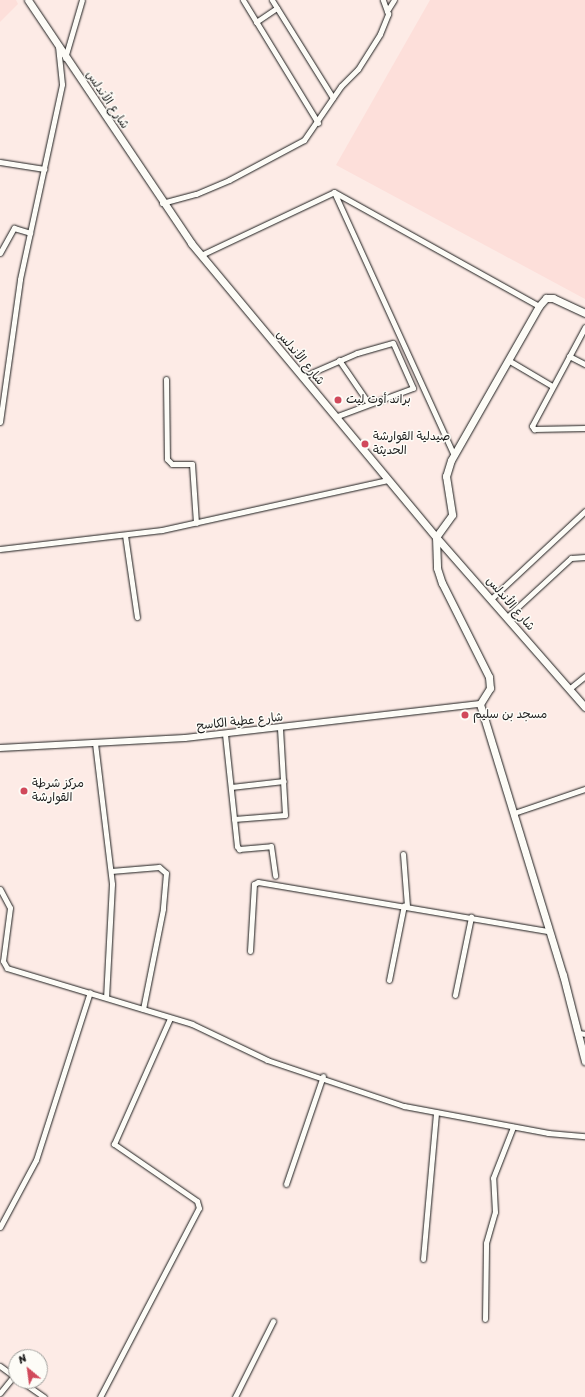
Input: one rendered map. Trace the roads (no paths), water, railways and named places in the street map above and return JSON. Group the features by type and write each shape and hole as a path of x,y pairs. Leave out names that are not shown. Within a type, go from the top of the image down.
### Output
{"main road":[{"name":"شارع الأندلس","path":"28,0 162,203 201,255 436,537 585,707"},
{"path":"585,313 553,298 546,298 539,306 454,454 446,476 452,515 436,537 437,568 442,583 489,677 490,688 480,704 549,931 582,1033 585,1061"}],"street":[{"path":"66,58 82,0"},
{"path":"243,0 318,123"},
{"path":"272,0 333,98"},
{"path":"162,203 196,194 229,180 298,144 318,123 333,98 362,63 387,20 387,11 383,0"},
{"path":"387,11 394,0"},
{"path":"256,22 277,8"},
{"path":"0,422 3,383 20,279 62,84 58,47"},
{"path":"0,162 44,169"},
{"path":"201,255 334,192"},
{"path":"334,192 539,306"},
{"path":"334,192 454,454"},
{"path":"0,253 14,228 30,233"},
{"path":"584,426 534,430 532,426 552,386 585,327"},
{"path":"302,377 339,360 393,343 413,387 335,417"},
{"path":"569,356 585,364"},
{"path":"339,360 369,404"},
{"path":"508,360 552,386"},
{"path":"166,379 167,459 172,464 192,464 196,523"},
{"path":"0,549 125,535 196,523 388,480"},
{"path":"491,599 585,512"},
{"path":"125,535 137,617"},
{"path":"507,617 571,558 585,557"},
{"path":"569,689 585,676"},
{"name":"شارع عطية الكاسح","path":"0,748 95,743 280,729 480,704"},
{"path":"234,819 284,816 286,812 280,729"},
{"path":"225,734 234,819 239,849 271,846 275,876"},
{"path":"95,743 111,871 106,997"},
{"path":"231,787 284,781"},
{"path":"514,813 585,788"},
{"path":"389,980 405,906 403,854"},
{"path":"111,871 159,867 166,873 163,909 143,1009"},
{"path":"250,951 254,884 258,882 549,931"},
{"path":"0,888 10,908 4,966 192,1024 267,1060 323,1076 404,1106 513,1127 585,1136"},
{"path":"455,995 471,917"},
{"path":"0,1227 36,1160 90,992"},
{"path":"100,1397 199,1208 197,1201 114,1144 170,1018"},
{"path":"286,1184 323,1076"},
{"path":"423,1259 436,1113"},
{"path":"485,1319 486,1243 495,1212 494,1178 513,1127"},
{"path":"235,1397 273,1320"},
{"path":"0,1393 8,1384"},
{"path":"32,1389 44,1397"}],"place":[{"name":"براند أوت ليت","path":"338,400"},
{"name":"صيدلية القوارشة الحديثة","path":"365,444"},
{"name":"مسجد بن سليم","path":"465,715"},
{"name":"مركز شرطة القوارشة","path":"24,791"}]}
